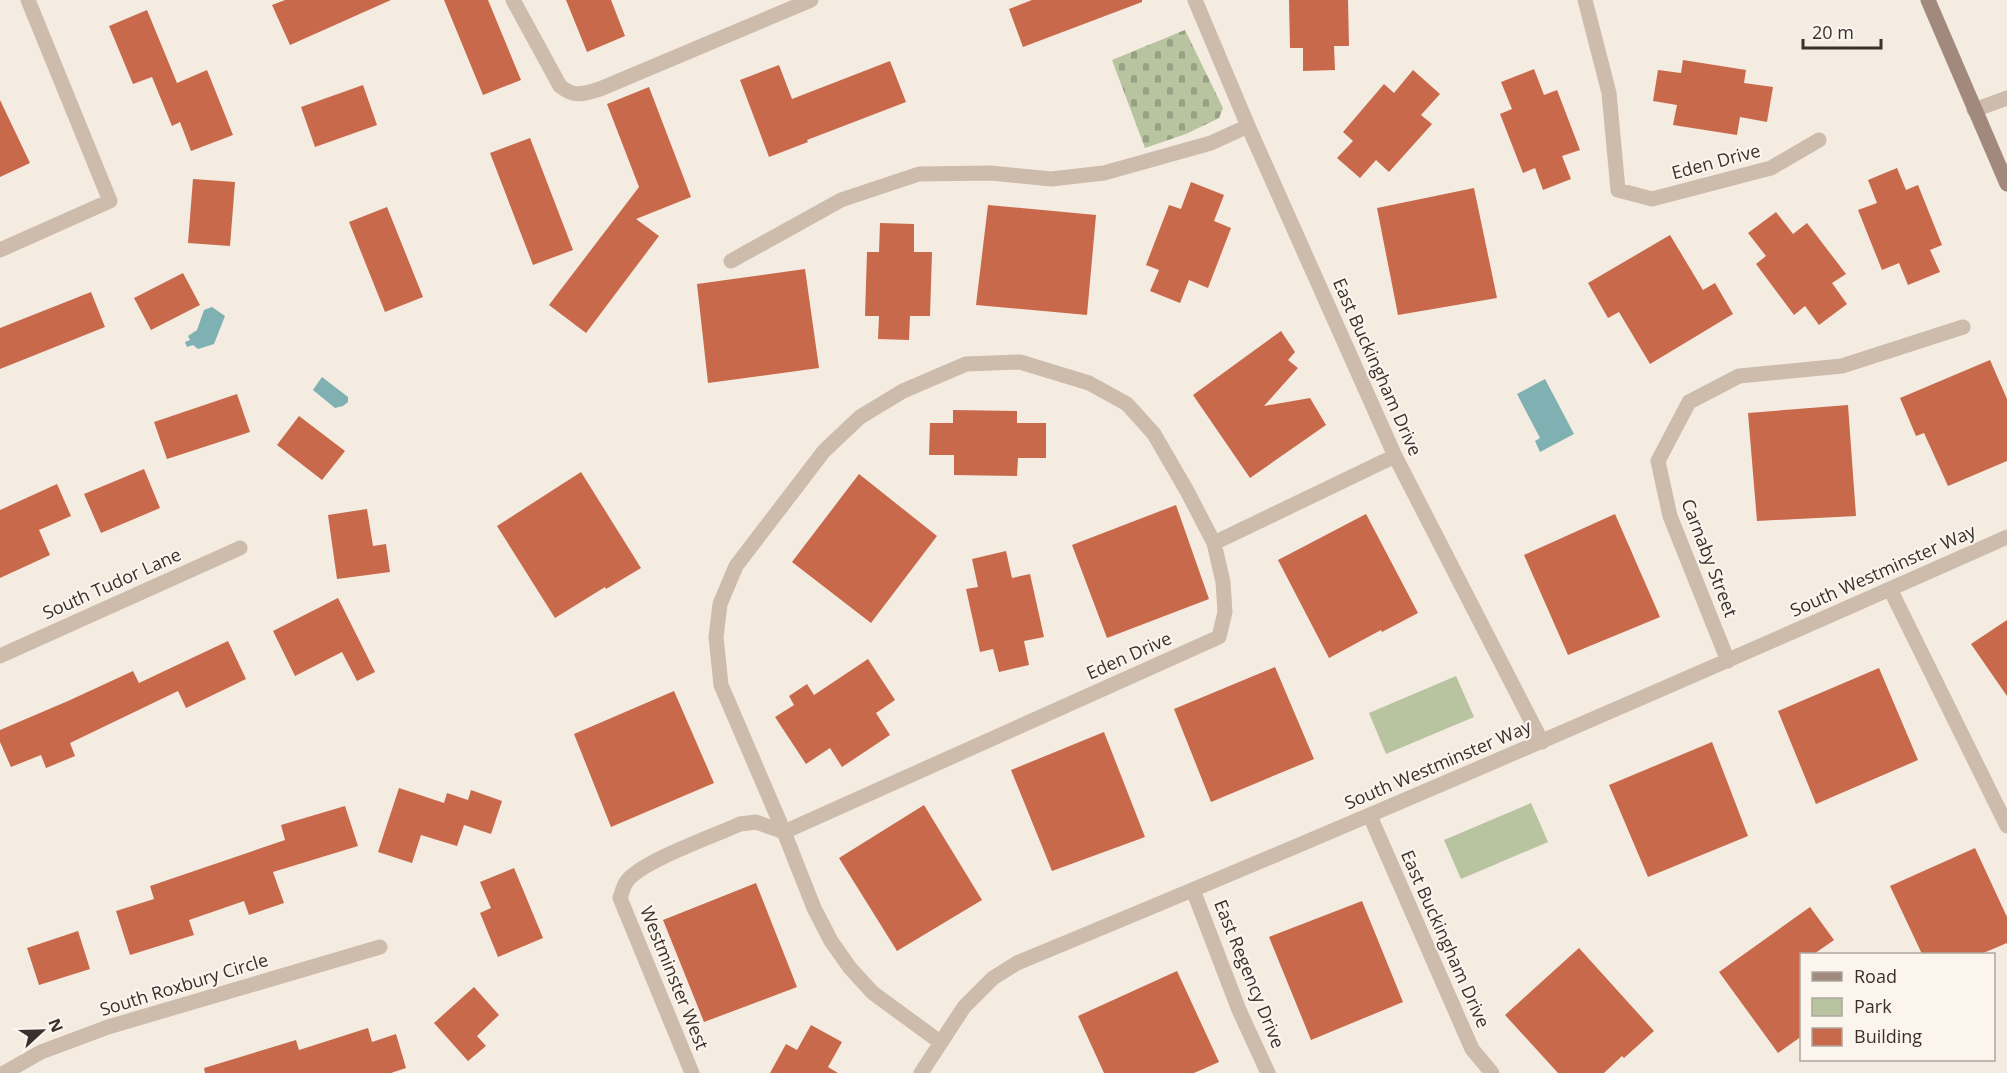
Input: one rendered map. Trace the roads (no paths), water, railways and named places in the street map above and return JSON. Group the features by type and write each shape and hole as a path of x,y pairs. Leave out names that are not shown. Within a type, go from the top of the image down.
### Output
{"main road":[{"path":"1928,0 2007,184"}],"street":[{"path":"0,250 110,201 28,0"},
{"path":"513,0 561,86 570,94 581,94 600,89 811,0"},
{"name":"East Buckingham Drive","path":"1195,0 1248,126 1395,456 1542,742"},
{"name":"Eden Drive","path":"1585,0 1609,93 1618,190 1653,199 1771,168 1819,140"},
{"path":"1974,110 2007,98"},
{"path":"731,261 841,200 919,174 992,173 1051,179 1104,173 1211,143 1248,126"},
{"name":"Carnaby Street","path":"1728,661 1670,516 1658,461 1689,402 1739,376 1842,366 1963,327"},
{"path":"940,1042 873,993 850,968 831,941 814,908 721,685 716,637 720,604 736,566 824,452 860,417 903,391 966,364 1020,362 1089,383 1128,404 1154,434 1214,543 1395,456"},
{"name":"South Westminster Way","path":"921,1073 964,1007 993,978 1017,963 1542,742 2007,537"},
{"name":"Eden Drive","path":"784,832 1219,637 1225,612 1223,582 1214,543"},
{"name":"South Tudor Lane","path":"0,656 240,548"},
{"path":"1890,589 2007,826"},
{"name":"East Buckingham Drive","path":"1370,816 1472,1048 1492,1073"},
{"name":"Westminster West","path":"692,1073 620,898 625,883 635,872 651,863 740,824 756,822 784,832"},
{"name":"East Regency Drive","path":"1193,890 1239,1010 1268,1073"},
{"name":"South Roxbury Circle","path":"4,1073 40,1052 108,1028 380,947"}],"water":[{"path":"212,307 225,316 214,344 198,349 193,345 187,347 185,342 190,340 188,336 197,330 204,310"},
{"path":"322,377 348,397 348,402 335,408 313,390"},
{"path":"1545,379 1574,434 1540,452 1535,441 1540,438 1517,394"}]}
